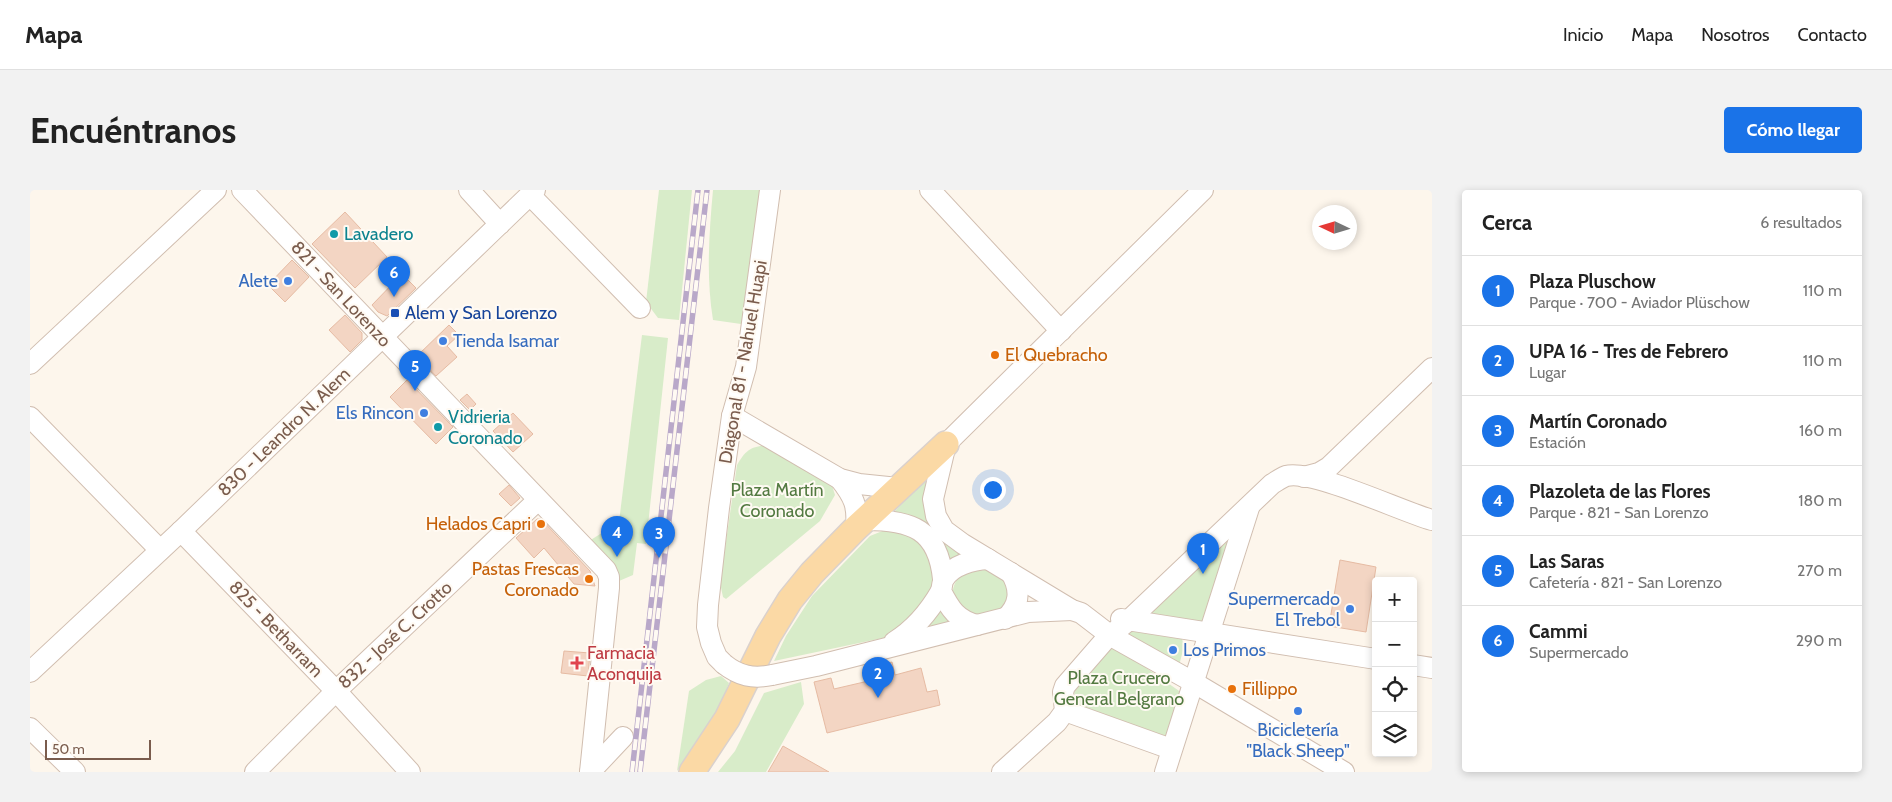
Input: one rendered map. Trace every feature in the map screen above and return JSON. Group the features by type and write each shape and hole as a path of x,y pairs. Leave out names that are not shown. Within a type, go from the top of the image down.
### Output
{"main road":[{"path":"692,772 727,718 764,644 790,600 812,574 861,524 946,444"}],"street":[{"path":"30,364 216,190"},
{"name":"821 - San Lorenzo","path":"242,190 606,570 609,577 609,588 590,772"},
{"path":"469,190 500,224"},
{"name":"Diagonal 81 - Nahuel Huapi","path":"770,190 746,367 732,416 718,518 707,627 717,657 741,675 756,677 816,666 977,626"},
{"path":"930,190 1061,330"},
{"path":"1202,190 946,444 933,499 936,516 944,530 954,539 1077,611 1111,636 1193,682 1344,772"},
{"path":"533,192 640,308"},
{"name":"830 - Leandro N. Alem","path":"30,672 181,531 533,192"},
{"path":"1304,477 1319,473 1329,467 1432,368"},
{"path":"732,416 840,479 878,487 898,488"},
{"path":"30,417 160,550"},
{"path":"726,465 732,454 741,444 753,438 765,436"},
{"path":"1002,772 1057,722 1065,710 1063,692 1065,686 1101,644 1129,620 1272,484 1286,476 1304,477 1328,482 1432,520"},
{"path":"840,479 849,491 857,508 861,524 903,522 922,532 933,543 939,556 942,585 953,613 960,619 977,626 1038,610 1077,611 1208,634 1372,658"},
{"name":"832 - José C. Crotto","path":"255,772 336,691 538,500"},
{"path":"1164,772 1250,506"},
{"name":"825 - Betharram","path":"181,531 336,691 410,772"},
{"path":"942,585 966,563 988,559"},
{"path":"1005,619 1016,606 1018,596 1018,589 1011,573"},
{"name":"Diagonal 81 - Nahuel Huapi","path":"882,649 911,630 931,609 942,585"},
{"path":"1417,666 1432,668"},
{"path":"1065,710 1171,749"},
{"path":"30,728 74,772"},
{"path":"590,772 623,737"}],"green space":[{"path":"659,190 692,190 679,320 658,318 646,302"},
{"path":"713,190 764,190 748,325 713,320 709,272 709,239"},
{"path":"642,335 668,338 646,544 637,543 633,575 612,584 586,543 619,522"},
{"name":"Plaza Martín Coronado","path":"770,445 831,482 835,495 820,521 726,599 723,597 720,583 737,465 743,455 750,449"},
{"path":"934,470 932,527 894,512"},
{"path":"890,528 920,537 932,555 935,590 897,635 774,661 786,636 812,596 870,536"},
{"path":"1226,537 1233,542 1200,626 1153,615 1150,611"},
{"path":"944,542 962,555 951,562"},
{"path":"985,570 1002,577 1011,594 997,616 969,615 952,596 955,583 958,578 966,573"},
{"path":"940,606 956,625 919,634"},
{"path":"1131,630 1174,635 1182,639 1184,646 1180,662 1176,665 1128,634"},
{"name":"Plaza Crucero General Belgrano","path":"1115,646 1182,693 1170,740 1077,708 1074,692 1108,647"},
{"path":"721,676 729,683 719,709 699,742 677,771 689,691 706,680"},
{"path":"801,682 804,704 766,772 718,772 735,751 764,693"}],"building":[{"path":"345,212 387,257 355,288 312,244"},
{"name":"Alete","path":"292,260 309,277 285,302 268,285"},
{"path":"402,274 416,288 387,316 378,312 372,305"},
{"path":"345,315 362,333 362,340 350,352 329,330"},
{"name":"Tienda Isamar","path":"449,325 459,335 447,346 457,357 436,376 417,356"},
{"path":"407,380 453,427 436,444 390,397"},
{"path":"467,394 476,404 470,410 460,400"},
{"path":"513,413 533,434 513,452 493,431"},
{"path":"509,485 520,498 511,506 499,494"},
{"path":"537,519 541,519 590,571 595,586 574,584 544,548 534,558 516,538"},
{"path":"1340,560 1376,567 1374,577 1372,577 1372,593 1366,632 1329,626"},
{"name":"Farmacia Aconquija","path":"564,651 590,653 588,676 561,673"},
{"path":"892,662 895,675 921,668 927,692 937,690 940,705 827,733 814,682 831,678 834,689 877,679 874,667"},
{"path":"783,746 829,772 768,772"}],"railway":[{"path":"632,772 698,190"},
{"path":"640,772 707,190"}],"place":[{"name":"Lavadero","path":"334,234"},
{"name":"Alete","path":"288,281"},
{"name":"Cammi","path":"394,297"},
{"name":"Alem y San Lorenzo","path":"395,313"},
{"name":"Tienda Isamar","path":"443,341"},
{"name":"El Quebracho","path":"995,355"},
{"name":"Las Saras","path":"415,391"},
{"name":"Els Rincon","path":"424,413"},
{"name":"Vidrieria Coronado","path":"438,427"},
{"name":"Helados Capri","path":"541,524"},
{"name":"Plazoleta de las Flores","path":"617,557"},
{"name":"Martín Coronado","path":"659,558"},
{"name":"Plaza Pluschow","path":"1203,574"},
{"name":"Pastas Frescas Coronado","path":"589,579"},
{"name":"Supermercado El Trebol","path":"1350,609"},
{"name":"Los Primos","path":"1173,650"},
{"name":"Farmacia Aconquija","path":"577,663"},
{"name":"Fillippo","path":"1232,689"},
{"name":"UPA 16 - Tres de Febrero","path":"878,698"},
{"name":"Bicicletería \"Black Sheep\"","path":"1298,711"}]}
